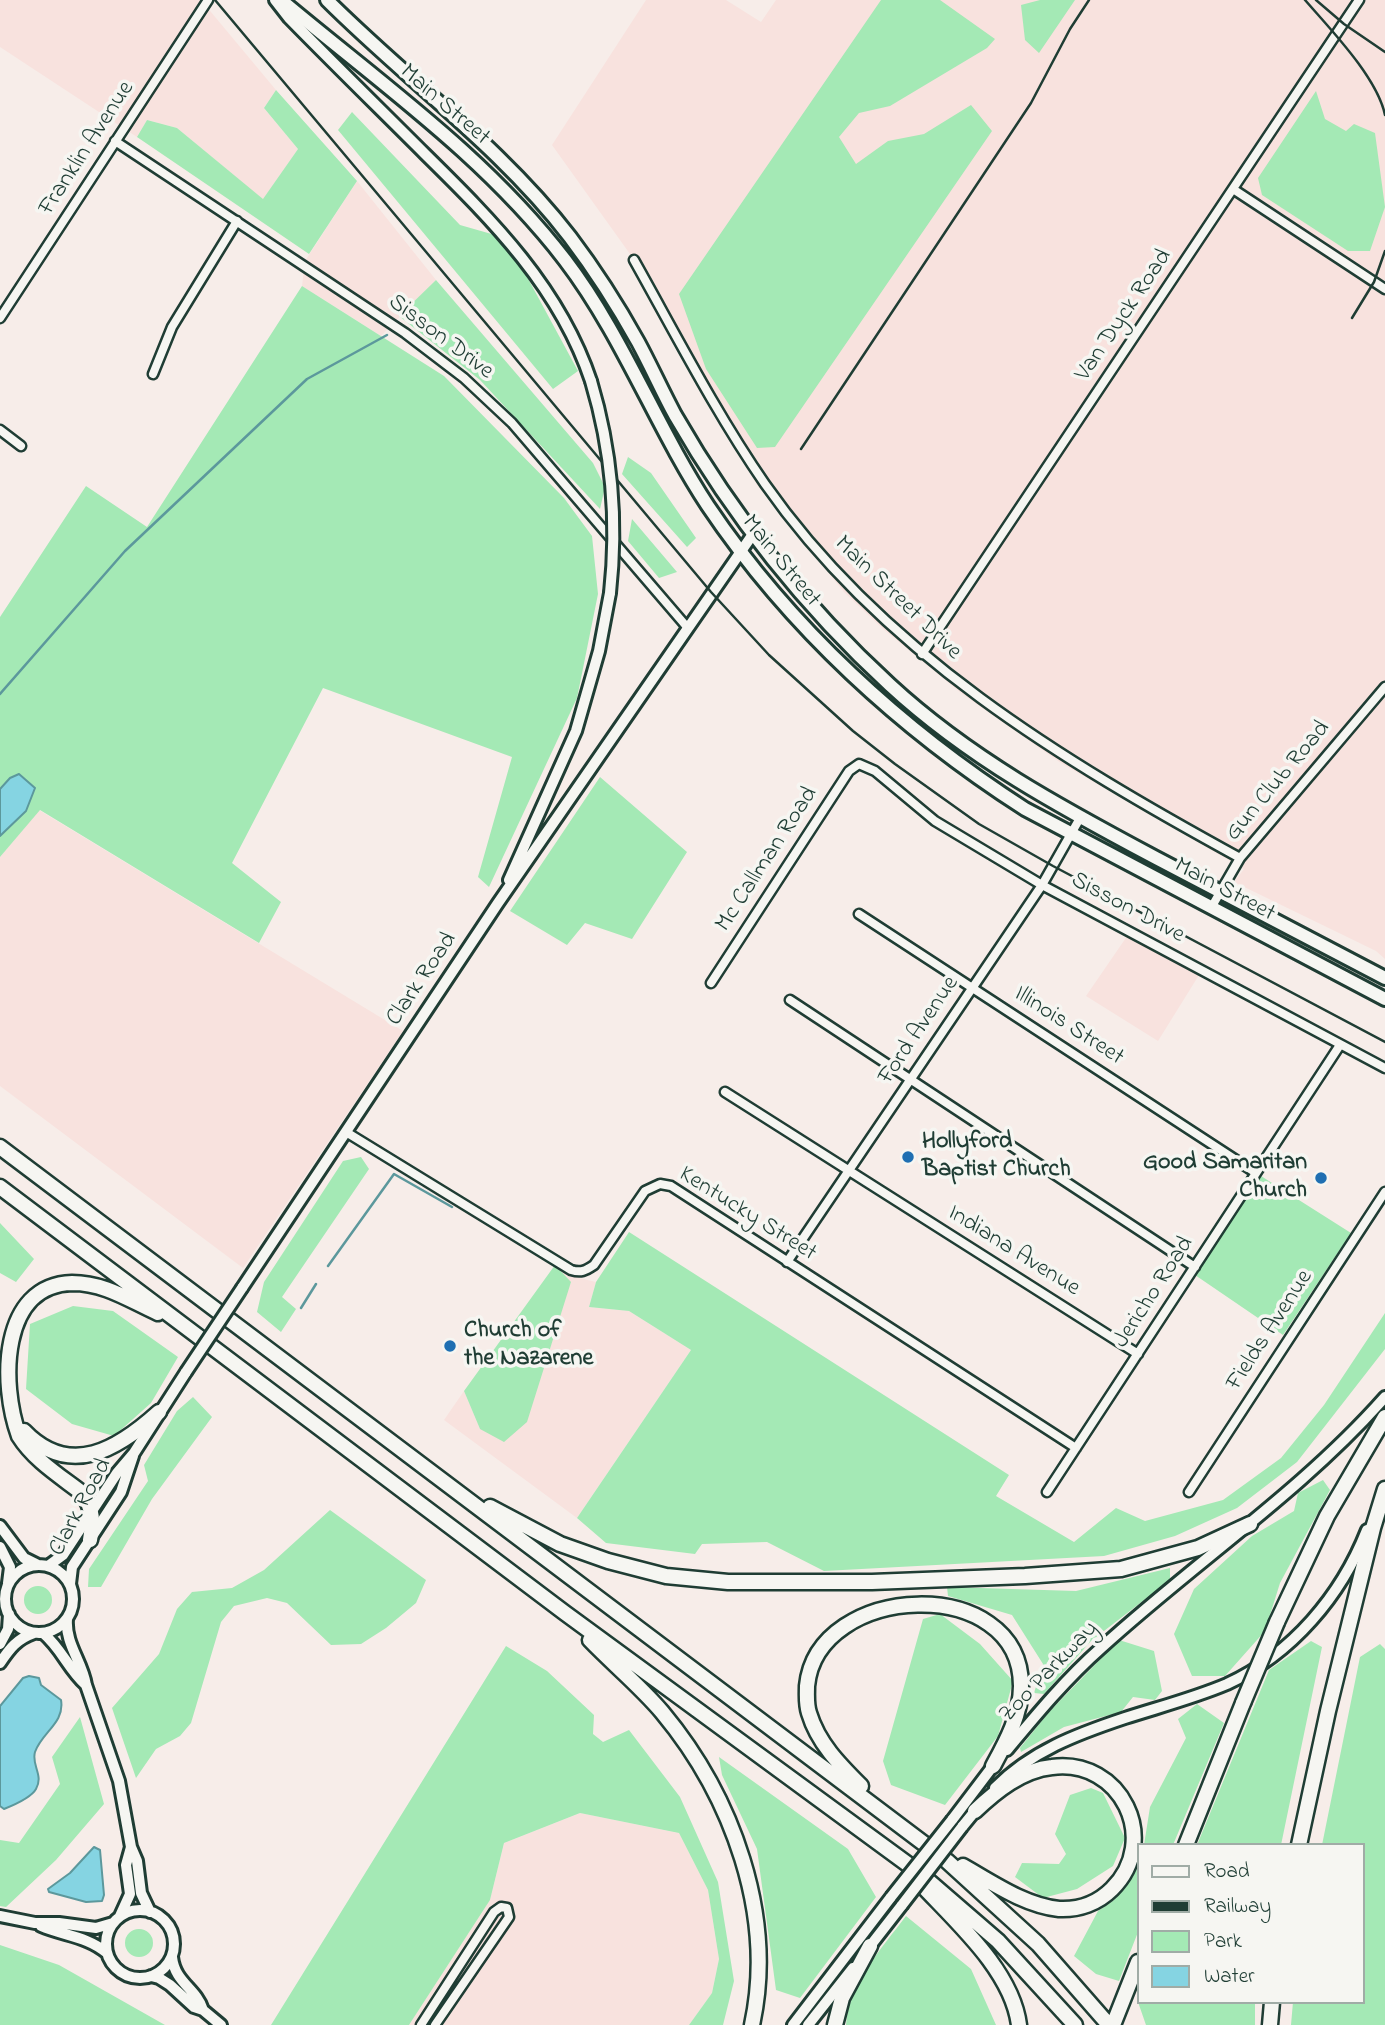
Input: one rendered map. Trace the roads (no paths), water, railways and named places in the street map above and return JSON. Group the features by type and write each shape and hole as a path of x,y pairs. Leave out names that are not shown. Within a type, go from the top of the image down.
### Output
{"highway":[{"path":"0,1147 928,1846 1013,1919 1111,2025 1136,1967"},
{"path":"0,1186 565,1613 890,1850 985,1929 1035,1979 1075,2025"},
{"path":"90,1540 92,1511 82,1493 45,1465 19,1437 7,1408 1,1369 5,1335 29,1301 50,1287 73,1283 100,1286 131,1298 190,1328"},
{"path":"7,1408 33,1441 49,1450 73,1455 90,1455 112,1447 137,1432 159,1412"},
{"path":"1187,1843 1277,1622 1326,1516 1385,1417"},
{"path":"450,1485 536,1532 587,1553 666,1576 728,1582 872,1582 1121,1569 1198,1548 1250,1524"},
{"path":"1299,1843 1331,1698 1385,1487"},
{"path":"891,1817 826,1748 807,1707 808,1678 816,1655 833,1634 862,1617 897,1607 933,1605 977,1616 999,1630 1015,1655 1021,1687 1013,1724 992,1766"},
{"path":"565,1613 661,1711 698,1762 722,1806 745,1868 757,1924 759,1967 752,2025"},
{"path":"928,1846 1021,1898 1057,1909 1088,1905 1103,1898 1119,1881 1135,1847 1135,1833 1128,1806 1110,1784 1086,1770 1057,1766 1034,1771 1005,1786 975,1811"},
{"path":"890,1850 986,1956 1012,1998 1019,2025"},
{"path":"835,2025 842,1998 870,1946"},
{"path":"1270,2025 1272,2004"}],"main road":[{"name":"Main Street","path":"281,0 433,123 491,175 541,230 566,262 617,340 665,435 709,506 741,550 820,642 909,726 971,774 1070,834 1385,999"},
{"name":"Main Street","path":"327,0 522,180 570,237 617,307 675,414 723,492 753,534 782,573 844,640 915,708 998,769 1080,818 1385,978"}],"street":[{"name":"Franklin Avenue","path":"0,318 208,0"},
{"path":"275,0 297,27 473,201 520,253 550,294 565,321 591,381 608,445 614,500 614,551 610,593 599,651 576,730 499,903"},
{"name":"Van Dyck Road","path":"922,654 1359,0"},
{"name":"Sisson Drive","path":"115,141 425,347 493,404 687,628"},
{"path":"1233,189 1385,289"},
{"path":"153,374 164,342 176,319 237,221"},
{"name":"Main Street Drive","path":"634,260 713,401 765,484 794,523 849,586 922,654 966,689 1146,807 1240,858"},
{"path":"0,430 21,446"},
{"name":"Clark Road","path":"43,1565 63,1555 117,1473 134,1453 499,903 753,534"},
{"name":"Gun Club Road","path":"1211,908 1240,858 1385,687"},
{"name":"Sisson Drive","path":"862,765 875,771 935,821 1042,885 1385,1068"},
{"name":"Mc Callman Road","path":"711,984 852,766 862,765"},
{"name":"Ford Avenue","path":"787,1262 1042,885 1080,818"},
{"name":"Illinois Street","path":"859,914 1256,1173"},
{"path":"790,1000 1195,1267"},
{"name":"Jericho Road","path":"1047,1492 1340,1045"},
{"name":"Indiana Avenue","path":"726,1092 1138,1354"},
{"name":"Kentucky Street","path":"346,1132 571,1270 585,1272 594,1265 645,1191 660,1184 671,1186 1076,1448"},
{"name":"Fields Avenue","path":"1189,1492 1385,1192"},
{"name":"Zoo Parkway","path":"793,2025 992,1766 1075,1672 1122,1629 1314,1470 1346,1440 1385,1396"},
{"name":"Clark Road","path":"70,1584 72,1567 121,1492 134,1453"},
{"name":"Zoo Parkway","path":"808,2025 975,1811 1009,1774 1053,1746 1096,1728 1219,1687 1244,1675 1282,1650 1313,1619 1341,1583 1362,1543 1385,1487"},
{"path":"0,1526 24,1558 65,1576 70,1584 73,1602 67,1619 68,1642 83,1670 119,1781 131,1847 137,1861 141,1893 150,1912"},
{"path":"0,1547 10,1567 6,1605 9,1614 8,1629 0,1644"},
{"path":"8,1586 20,1571 43,1565"},
{"path":"9,1614 24,1630 39,1633 58,1647 72,1673 86,1685"},
{"path":"0,1663 13,1643 52,1630 67,1619"},
{"path":"107,1954 106,1937 130,1895 126,1865 131,1847"},
{"path":"421,2025 494,1912 501,1907 507,1908 509,1917 435,2025"},
{"path":"0,1916 35,1923 96,1928 139,1910 150,1912 165,1921 170,1928 174,1947 167,1965 151,1976"},
{"path":"35,1923 57,1933 88,1940 107,1954 124,1974 133,1978 151,1976 162,1980 221,2025"},
{"path":"172,1957 177,1977 200,2000 203,2010"}],"water":[{"path":"19,774 35,788 26,811 0,836 0,789 10,778"},
{"path":"23,1678 39,1678 41,1685 61,1700 60,1715 35,1752 39,1779 36,1789 26,1798 4,1809 0,1806 0,1706"},
{"path":"94,1847 100,1850 104,1895 102,1901 86,1902 49,1892 48,1889 70,1873"}],"waterway":[{"path":"0,694 125,551 307,379 387,335"},
{"path":"328,1266 394,1174 452,1207"},
{"path":"301,1308 316,1284"}],"railway":[{"path":"215,0 711,592 769,655 853,731 979,824 1385,1042"},
{"path":"801,449 1031,103 1070,29 1089,0"},
{"path":"1305,0 1363,70 1373,85 1385,115"},
{"path":"1316,0 1344,24 1385,52"},
{"path":"1352,318 1374,282 1385,251"}],"place":[{"name":"Hollyford Baptist Church","path":"908,1157"},
{"name":"Good Samaritan Church","path":"1321,1178"},
{"name":"Church of the Nazarene","path":"450,1346"}]}
